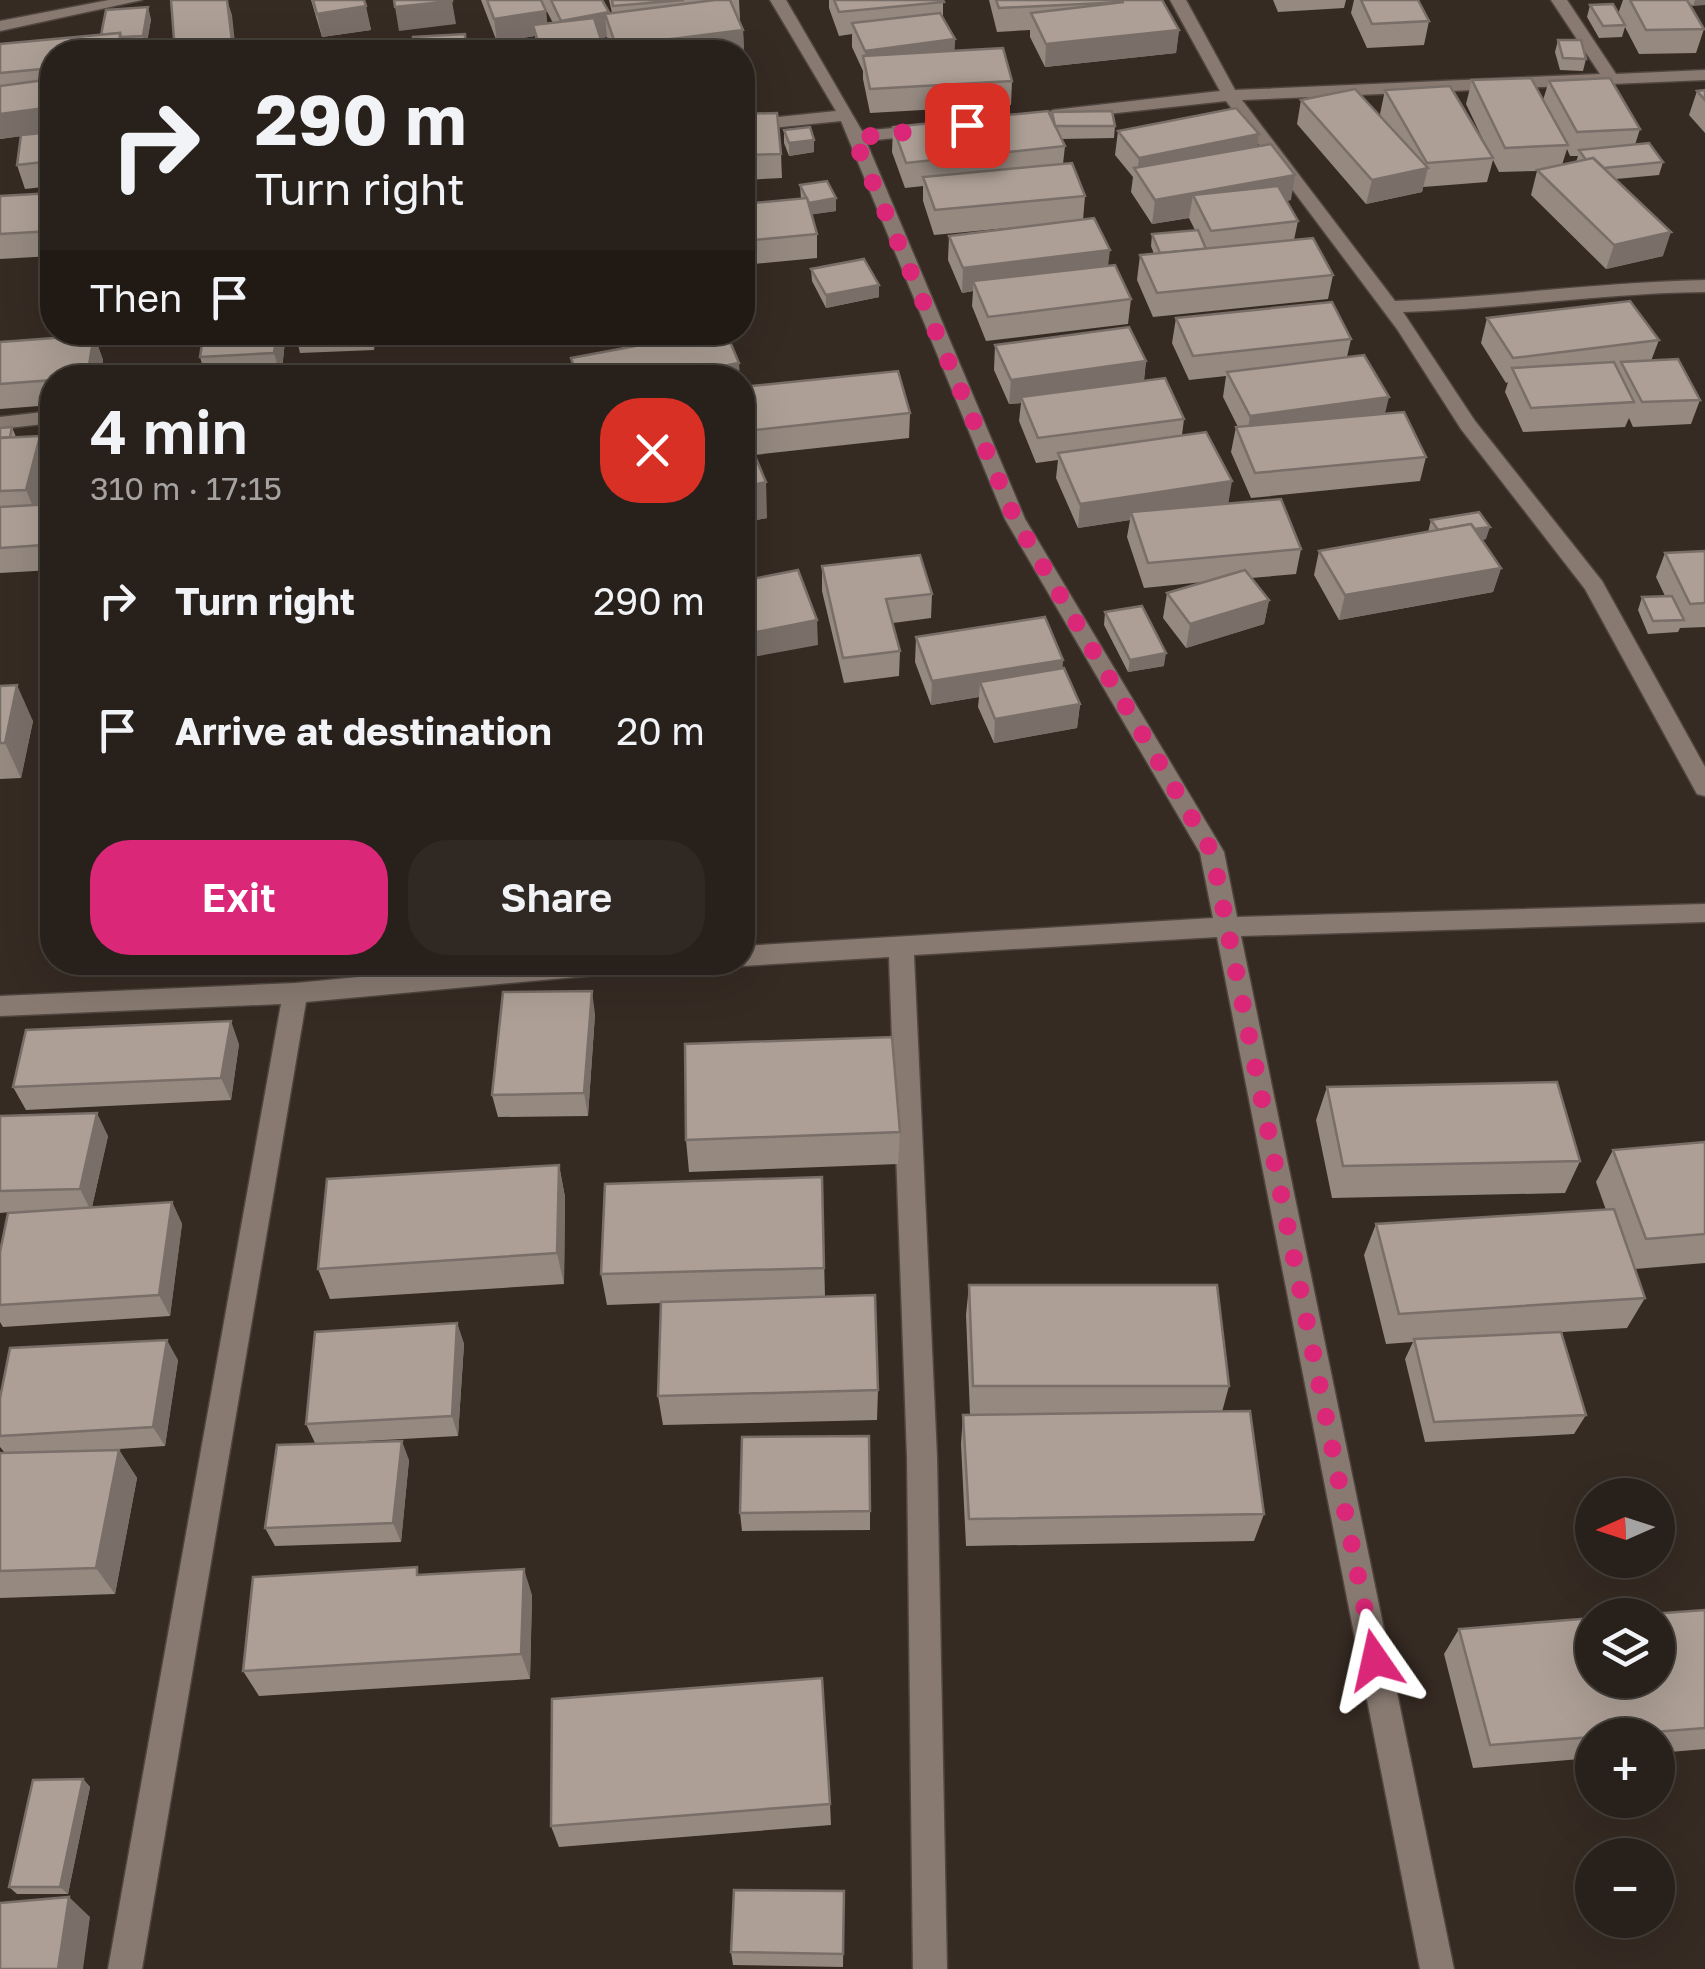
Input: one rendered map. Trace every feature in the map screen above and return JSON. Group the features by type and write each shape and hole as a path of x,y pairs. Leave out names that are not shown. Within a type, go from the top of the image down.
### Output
{"street":[{"path":"0,26 134,0"},
{"path":"778,0 851,126 1015,519 1212,852 1437,1969"},
{"path":"1178,0 1230,95 1389,306 1468,426 1594,586 1705,788"},
{"path":"1559,0 1611,78"},
{"path":"1032,118 1230,95 1705,75"},
{"path":"755,126 934,128"},
{"path":"1389,306 1502,304 1630,287 1705,286"},
{"path":"0,424 40,419"},
{"path":"755,955 1228,926 1705,913"},
{"path":"900,946 916,1208 926,1498 930,1969"},
{"path":"0,1006 295,994 469,975"},
{"path":"126,1969 295,994"}],"building":[{"path":"171,0 227,0 232,40 174,40"},
{"path":"313,0 364,0 366,6 317,14"},
{"path":"394,0 452,0 452,1 395,7"},
{"path":"487,0 541,0 546,11 494,19"},
{"path":"551,0 602,0 609,12 561,21"},
{"path":"612,0 684,0 613,6"},
{"path":"730,0 743,30 664,40 614,40 605,14"},
{"path":"834,0 943,0 944,2 839,12"},
{"path":"996,0 1162,0 1179,30 1046,44 1031,13 1124,2 999,8"},
{"path":"1361,0 1418,0 1429,21 1372,24"},
{"path":"1630,0 1687,0 1704,29 1646,30"},
{"path":"1613,4 1625,25 1603,26 1590,5"},
{"path":"148,7 143,36 101,35 106,10"},
{"path":"940,13 955,39 865,51 852,23"},
{"path":"594,18 601,40 537,40 533,25"},
{"path":"120,33 120,40 44,40"},
{"path":"465,34 465,40 413,40"},
{"path":"40,40 40,69 0,73 0,44"},
{"path":"1558,40 1581,40 1586,59 1563,58"},
{"path":"1003,48 1012,81 870,89 863,56"},
{"path":"1531,78 1568,145 1505,148 1472,80"},
{"path":"1610,78 1640,129 1577,132 1549,81"},
{"path":"40,81 40,109 0,114 0,86"},
{"path":"1450,86 1493,158 1427,163 1385,90"},
{"path":"1355,89 1428,168 1372,180 1301,100"},
{"path":"1236,108 1259,134 1139,158 1118,131"},
{"path":"1048,111 1065,146 906,163 893,127"},
{"path":"1112,111 1115,126 1055,126 1052,112"},
{"path":"777,113 781,154 755,155 755,114"},
{"path":"810,127 814,140 789,143 784,130"},
{"path":"40,133 40,162 17,165 21,135"},
{"path":"1649,143 1663,162 1604,168 1593,158 1586,160 1579,150"},
{"path":"1271,144 1295,175 1155,200 1134,168"},
{"path":"1593,158 1671,232 1614,245 1537,170"},
{"path":"1072,163 1085,196 935,210 923,177"},
{"path":"827,181 836,198 809,203 800,185"},
{"path":"1278,186 1298,221 1211,231 1193,195"},
{"path":"40,194 40,232 0,234 0,196"},
{"path":"807,198 817,234 755,240 755,203"},
{"path":"1094,218 1110,250 963,268 949,236"},
{"path":"1198,230 1206,249 1160,253 1152,234"},
{"path":"1313,238 1333,275 1157,293 1140,255"},
{"path":"864,259 879,285 826,295 811,269"},
{"path":"1115,265 1131,299 988,317 973,281"},
{"path":"1630,301 1659,340 1513,358 1487,318"},
{"path":"1332,302 1351,339 1193,356 1176,318"},
{"path":"1129,327 1146,361 1011,380 995,345"},
{"path":"40,339 40,345 92,345 89,365 40,365 40,381 0,384 0,342"},
{"path":"202,345 275,345 274,353 200,357"},
{"path":"641,345 731,345 739,363 573,365 571,358"},
{"path":"1364,355 1389,397 1250,416 1227,372"},
{"path":"1678,359 1700,400 1642,402 1621,362"},
{"path":"1614,362 1634,402 1531,408 1512,368"},
{"path":"898,371 910,413 755,430 755,386"},
{"path":"1165,378 1184,419 1038,438 1021,397"},
{"path":"1404,412 1426,457 1255,473 1236,427"},
{"path":"12,427 10,437 0,438 0,428"},
{"path":"1206,432 1232,481 1080,504 1058,453"},
{"path":"40,436 26,490 0,491 0,438"},
{"path":"755,456 766,482 755,484"},
{"path":"1281,499 1301,549 1148,563 1131,512"},
{"path":"40,505 40,545 0,548 0,507"},
{"path":"1479,512 1490,527 1475,529 1471,524 1438,530 1431,520"},
{"path":"1471,524 1501,568 1345,595 1319,551"},
{"path":"1705,551 1705,603 1690,604 1665,553"},
{"path":"920,555 932,594 886,599 900,651 843,658 822,566"},
{"path":"798,570 817,620 755,632 755,578"},
{"path":"1245,570 1269,600 1190,624 1167,593"},
{"path":"1672,596 1684,620 1653,621 1642,597"},
{"path":"1142,606 1166,653 1130,660 1105,612"},
{"path":"1045,617 1063,660 932,681 916,637"},
{"path":"1064,668 1080,704 995,719 980,682"},
{"path":"17,685 5,743 0,743 0,686"},
{"path":"592,991 584,1093 492,1095 503,992"},
{"path":"231,1021 221,1078 13,1087 26,1030"},
{"path":"892,1037 900,1132 686,1140 685,1044"},
{"path":"1557,1082 1580,1161 1343,1166 1327,1087"},
{"path":"97,1113 80,1189 0,1191 0,1116"},
{"path":"1705,1142 1705,1234 1646,1239 1613,1150"},
{"path":"559,1165 557,1253 318,1269 327,1179"},
{"path":"822,1177 824,1268 601,1274 605,1184"},
{"path":"172,1202 159,1295 0,1305 0,1252 8,1213"},
{"path":"1614,1209 1645,1298 1399,1314 1376,1224"},
{"path":"969,1285 1217,1285 1229,1386 973,1386"},
{"path":"875,1295 878,1390 658,1396 661,1302"},
{"path":"457,1323 452,1416 306,1424 315,1332"},
{"path":"1561,1332 1586,1415 1434,1422 1414,1339"},
{"path":"167,1340 153,1427 0,1436 0,1398 10,1348"},
{"path":"1250,1411 1264,1514 969,1519 963,1415"},
{"path":"869,1436 870,1511 740,1513 742,1437"},
{"path":"402,1441 393,1523 265,1528 277,1445"},
{"path":"119,1450 96,1568 0,1571 0,1453"},
{"path":"417,1567 417,1575 524,1569 521,1654 243,1671 253,1577"},
{"path":"1705,1610 1705,1728 1675,1730 1675,1718 1575,1718 1575,1738 1490,1745 1459,1629 1575,1619 1575,1698 1675,1698 1675,1612"},
{"path":"822,1678 830,1804 551,1826 552,1699"},
{"path":"83,1779 60,1887 9,1887 33,1780"},
{"path":"734,1890 844,1891 843,1954 731,1952"},
{"path":"69,1897 58,1969 0,1969 0,1903"}],"route":[{"path":"967,125 854,138 1015,519 1212,852 1375,1660"}]}
